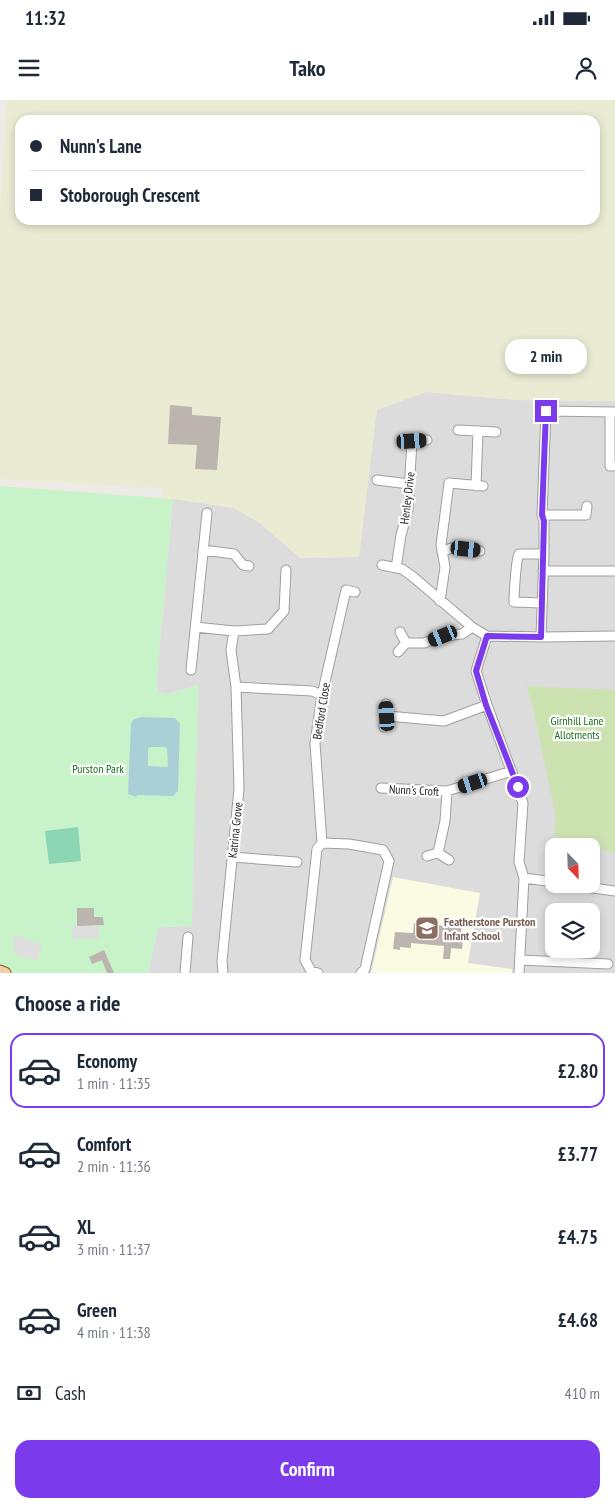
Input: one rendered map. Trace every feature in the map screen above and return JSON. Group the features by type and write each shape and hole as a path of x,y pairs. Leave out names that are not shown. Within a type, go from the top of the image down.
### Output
{"main road":[{"path":"0,971 5,973"}],"street":[{"path":"541,637 544,554 544,521 542,515 546,411 612,412 610,466 615,466"},
{"path":"458,430 496,432"},
{"path":"440,601 445,567 441,545 449,482 480,486 478,431"},
{"name":"Henley Drive","path":"396,568 401,535 408,509 412,441 426,440"},
{"path":"377,480 409,484"},
{"path":"542,515 586,515 586,506"},
{"path":"191,670 207,512"},
{"path":"442,552 451,548 480,551"},
{"path":"203,550 234,554 243,565 249,566"},
{"path":"542,603 514,602 514,588 516,584 516,558 519,554 544,554"},
{"path":"382,565 396,568 412,576 472,627 487,636 615,636"},
{"path":"195,627 234,630 268,629 284,611 286,570"},
{"path":"543,571 615,571"},
{"name":"Bedford Close","path":"318,973 311,971 305,960 317,849 322,843 316,743 322,695 346,590 355,592"},
{"path":"398,652 406,643 424,643 443,636 462,634 472,627"},
{"name":"Katrina Grove","path":"223,973 222,961 239,789 236,687 231,650 234,630"},
{"path":"400,632 406,643"},
{"path":"487,636 476,671 486,705 523,803 519,862 524,878 519,973"},
{"path":"236,687 312,691 322,695"},
{"path":"384,727 387,716 386,704"},
{"path":"387,716 444,721 486,705"},
{"name":"Nunn's Croft","path":"381,788 447,792 512,771"},
{"name":"Nunn's Croft","path":"438,853 442,826 445,821 447,792"},
{"path":"322,843 350,844 383,850 389,861 367,964 361,973"},
{"path":"427,856 438,853 449,860"},
{"path":"232,858 297,862"},
{"path":"524,878 545,881"},
{"path":"600,889 615,891"},
{"path":"185,973 188,937"},
{"path":"520,960 608,964"}],"shaded area":[{"path":"7,100 615,100 615,401 515,400 426,392 377,410 359,557 299,557 260,523 234,508 162,497 162,488 0,479 0,211"},
{"path":"426,392 515,400 615,401 615,973 148,973 158,927 191,926 198,685 168,694 159,692 156,687 173,499 234,508 260,523 300,558 359,557 376,410"},
{"name":"Featherstone Purston Infant School","path":"393,877 480,893 468,963 512,969 512,973 371,973"},
{"path":"72,926 99,926 99,939 72,939"},
{"path":"15,935 42,944 37,961 15,954 13,941"}],"green space":[{"name":"Purston Park","path":"0,486 173,499 156,687 159,692 168,694 198,685 192,926 158,927 148,973 5,973 0,971"},
{"name":"Girnhill Lane Allotments","path":"526,686 615,690 615,853 600,849 600,838 561,838 554,836 556,818 533,707"},
{"path":"78,827 81,861 49,864 45,831"}],"water":[{"path":"141,717 175,718 180,724 178,791 173,796 137,795 136,797 128,794 131,724 133,720","holes":["166,747 168,767 148,766 148,748"]}],"building":[{"path":"170,405 192,407 192,415 221,417 217,470 195,469 197,445 168,444"},
{"path":"77,908 94,908 94,917 103,917 104,925 77,926"},
{"path":"447,921 462,923 460,938 463,939 462,949 451,948 450,959 443,959 444,946 411,943 411,948 400,947 400,950 393,949 395,932 413,933 414,923 446,926"},
{"path":"104,950 114,973 107,973 102,960 92,964 89,957"}],"place":[{"name":"Featherstone Purston Infant School","path":"427,928"}],"route":[{"path":"518,787 486,705 476,671 487,636 541,637 544,554 544,521 542,515 544,424 546,411"}]}
